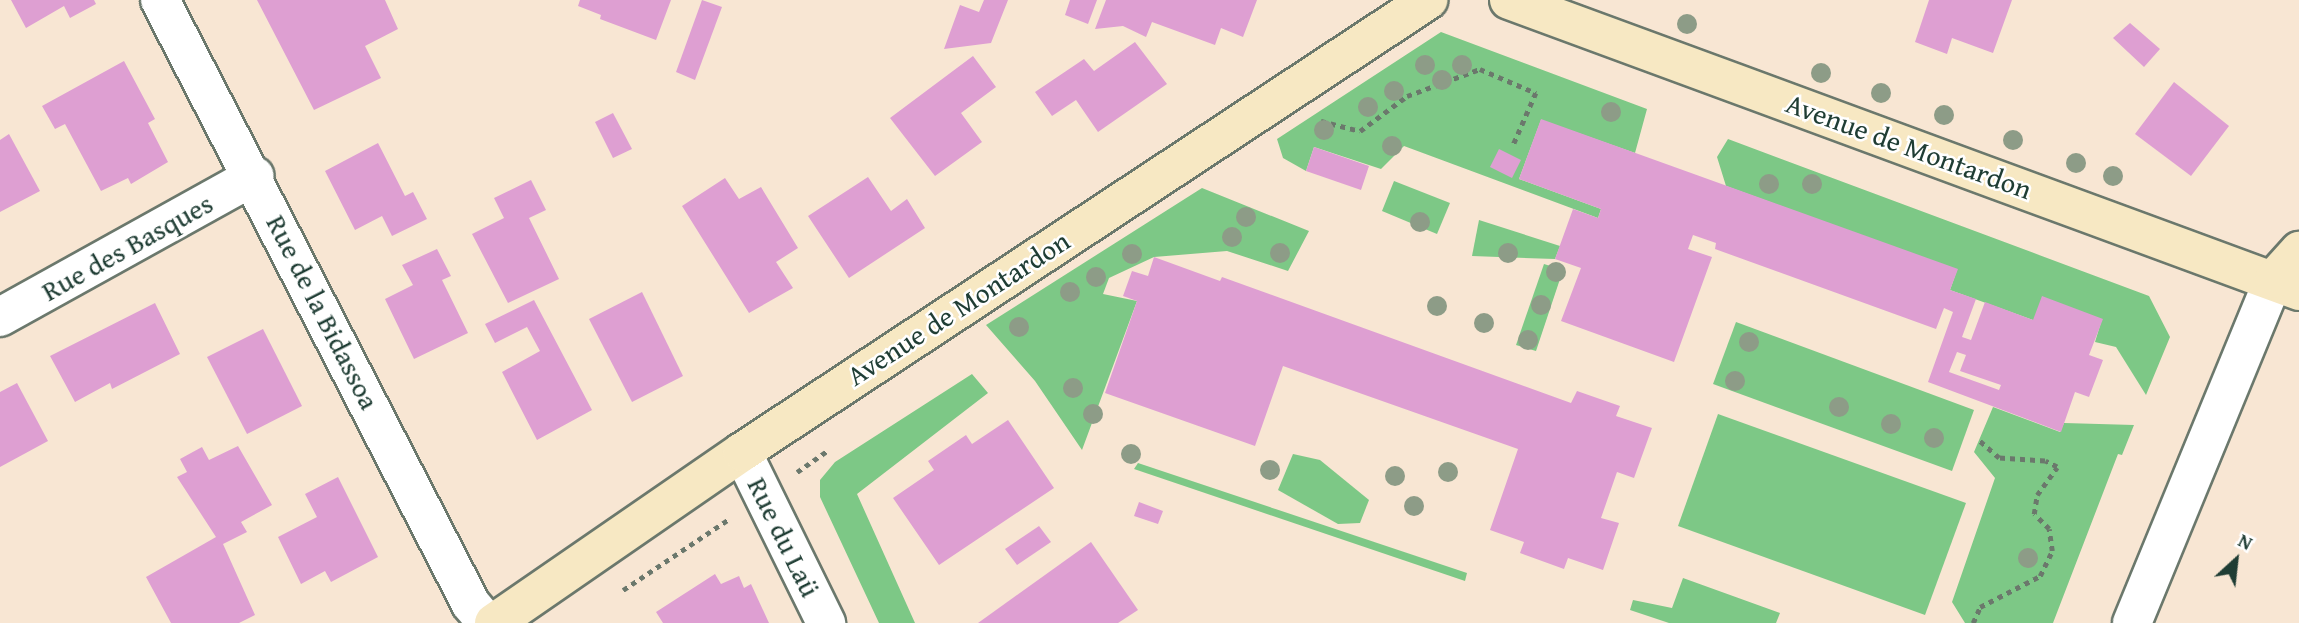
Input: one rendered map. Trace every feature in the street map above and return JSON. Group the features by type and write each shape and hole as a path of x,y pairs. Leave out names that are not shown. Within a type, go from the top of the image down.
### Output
{"street":[{"name":"Rue de la Bidassoa","path":"160,0 254,176 471,604 487,623"},
{"name":"Avenue de Montardon","path":"494,623 742,452 1427,0"},
{"name":"Avenue de Montardon","path":"1509,0 2286,285"},
{"name":"Rue des Basques","path":"0,317 254,176"},
{"path":"2132,623 2299,251"},
{"name":"Rue du Laü","path":"742,452 826,623"}],"path":[{"path":"1312,116 1335,128 1360,131 1407,96 1480,69 1536,93 1513,146"},
{"path":"1973,623 1980,607 2040,576 2052,551 2049,529 2034,514 2037,495 2057,467 2045,461 1999,458 1978,440"}],"green space":[{"path":"1441,32 1647,109 1635,153 1541,120 1519,179 1601,209 1598,218 1404,146 1381,169 1314,147 1306,171 1283,158 1277,139"},
{"path":"1728,139 2149,296 2170,337 2146,395 2116,347 2095,342 2102,319 2033,320 1950,290 1957,270 1726,186 1717,157"},
{"path":"1394,181 1450,203 1437,234 1382,211"},
{"path":"1202,188 1309,231 1288,271 1227,251 1154,257 1109,278 1103,294 1137,301 1082,450 1035,381 986,325"},
{"path":"1479,220 1560,246 1555,259 1472,256"},
{"path":"1544,264 1563,270 1536,351 1516,345"},
{"path":"1736,322 1974,410 1952,471 1713,384"},
{"path":"972,374 988,393 857,494 915,623 879,623 820,497 820,480 835,462"},
{"path":"1993,407 2060,432 2064,423 2134,425 2122,455 2118,454 2053,623 1965,623 1952,602 1995,478 1974,452"},
{"path":"1718,414 1966,503 1925,615 1678,526"},
{"path":"1293,454 1320,460 1369,500 1360,523 1338,524 1278,490"},
{"path":"1138,463 1467,573 1465,581 1134,469"},
{"path":"1683,578 1780,613 1776,623 1669,623 1630,610 1633,600 1672,608"}],"building":[{"path":"11,0 94,0 96,4 70,18 64,6 26,28"},
{"path":"257,0 385,0 398,29 365,46 381,78 314,110"},
{"path":"580,0 671,0 656,40 600,19 601,15 578,6"},
{"path":"702,0 722,7 695,80 676,72"},
{"path":"984,0 1008,0 991,43 944,49 960,5 979,12"},
{"path":"1070,0 1097,0 1088,24 1065,15"},
{"path":"1106,0 1257,0 1243,37 1221,28 1215,45 1152,22 1146,37 1123,26 1095,29"},
{"path":"1929,0 2012,0 1993,53 1952,38 1947,54 1915,42"},
{"path":"2130,23 2160,49 2144,67 2113,38"},
{"path":"1135,42 1167,84 1098,132 1076,100 1052,116 1035,92 1084,59 1094,71"},
{"path":"973,56 996,87 961,113 982,142 935,176 890,118"},
{"path":"124,61 155,119 148,123 168,162 131,184 128,178 101,191 65,124 55,129 42,106"},
{"path":"2174,82 2229,126 2191,176 2135,134"},
{"path":"613,113 632,149 613,158 595,122"},
{"path":"1541,119 1958,269 1950,290 1976,299 1962,337 1971,340 1985,302 2033,320 2042,296 2103,319 2089,355 2103,360 2089,397 2075,392 2061,432 1928,382 1953,312 1944,308 1936,329 1715,249 1716,243 1693,235 1688,249 1712,257 1674,362 1561,321 1581,268 1555,259 1573,209 1598,218 1601,209 1519,179","holes":["1957,352 1966,355 1960,371 2001,385 1999,390 1949,372"]},
{"path":"9,134 40,191 0,212 0,140"},
{"path":"378,143 405,196 413,192 427,219 392,236 382,216 355,230 325,171"},
{"path":"1314,147 1369,166 1361,190 1306,171"},
{"path":"1499,149 1521,160 1512,178 1490,167"},
{"path":"868,177 891,211 907,199 925,228 849,278 808,216"},
{"path":"725,178 739,199 761,187 798,248 776,262 793,288 749,313 682,206"},
{"path":"531,180 546,210 529,218 559,279 508,303 472,234 504,218 494,198"},
{"path":"437,249 451,276 442,280 468,333 414,359 385,299 413,285 402,265"},
{"path":"1154,257 1220,281 1222,277 1571,403 1577,391 1620,406 1616,416 1652,428 1634,478 1617,472 1601,518 1619,523 1603,570 1568,558 1564,569 1520,553 1524,542 1490,530 1518,449 1283,366 1255,446 1105,393 1137,301 1123,296 1132,271 1148,276"},
{"path":"642,292 683,376 632,402 589,319"},
{"path":"534,300 592,410 537,440 502,372 540,351 527,327 495,343 485,324"},
{"path":"155,303 180,354 112,389 110,383 75,402 50,356"},
{"path":"263,329 302,406 247,434 207,357"},
{"path":"17,383 48,441 0,467 0,392"},
{"path":"1008,420 1054,488 939,565 893,498 934,470 928,461 966,435 972,444"},
{"path":"238,446 272,505 241,522 247,532 223,544 255,615 239,623 171,623 146,577 216,537 177,477 187,472 180,459 202,447 209,460"},
{"path":"338,477 378,557 331,582 325,571 301,584 278,537 317,517 305,494"},
{"path":"1139,502 1163,511 1158,524 1134,516"},
{"path":"1039,526 1051,542 1017,565 1005,549"},
{"path":"1091,542 1138,610 1118,623 978,623"},
{"path":"715,574 721,584 739,576 744,588 751,584 769,623 663,623 656,612"}]}
